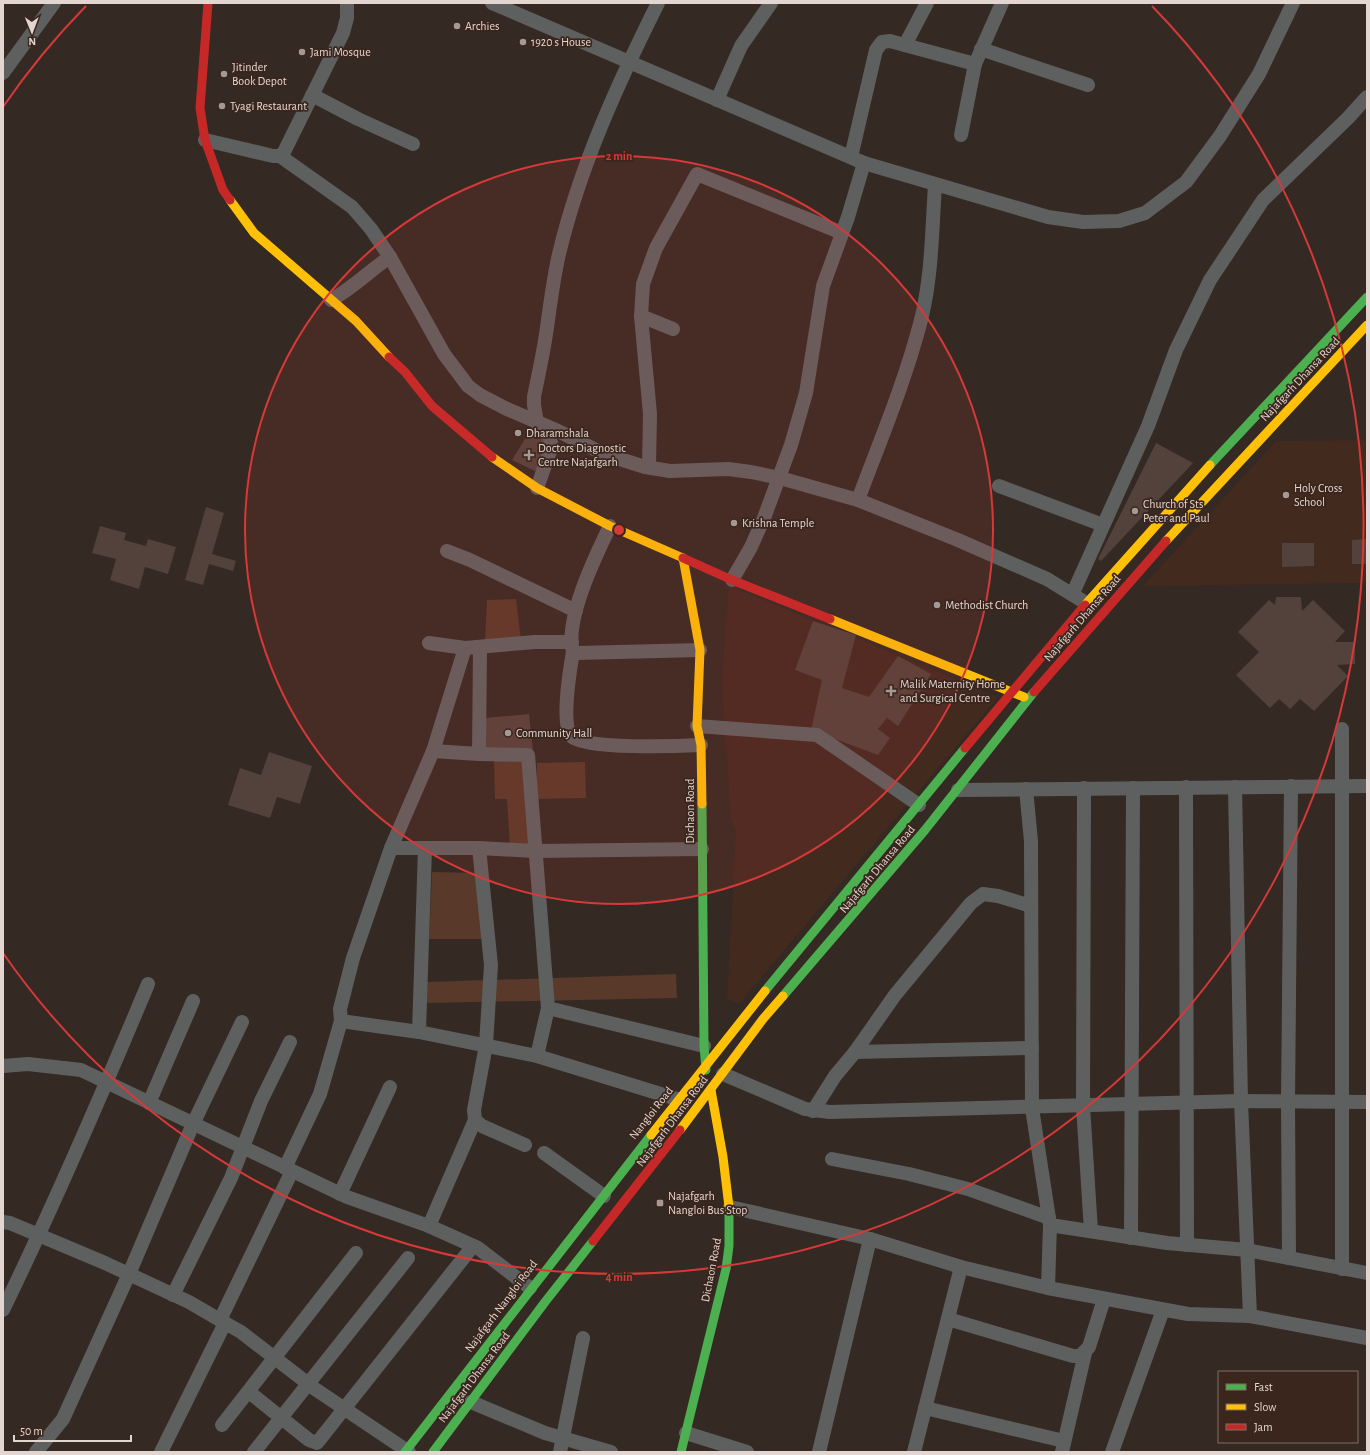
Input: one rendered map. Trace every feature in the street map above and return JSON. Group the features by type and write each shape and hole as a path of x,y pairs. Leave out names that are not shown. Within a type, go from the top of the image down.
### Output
{"main road":[{"path":"199,3 208,5 200,108 205,140 222,190 254,233 356,321 379,347 406,372 432,406 488,454 537,488 610,526 732,580 1012,691 1028,699"},
{"name":"Nangloi Road","path":"618,1176 677,1099 801,945 824,921 1086,602 1173,505 1367,297"},
{"name":"Najafgarh Dhansa Road","path":"433,1452 545,1302 638,1185 763,1019 843,928 958,790 1028,699 1133,577 1367,325"},
{"name":"Dichaon Road","path":"681,1452 726,1268 730,1240 730,1207 724,1160 711,1090 704,1065 701,745 697,726 700,650 683,558"},
{"name":"Najafgarh Nangloi Road","path":"406,1451 530,1288 604,1196 618,1176"}],"street":[{"path":"3,73 54,3"},
{"path":"280,156 284,152 343,34 347,18 347,3"},
{"path":"492,3 864,163 1048,217 1084,222 1119,221 1145,213 1186,182 1220,136 1259,74 1293,3"},
{"path":"537,488 552,446 549,436 537,423 534,397 546,334 548,309 560,253 576,198 596,139 628,62 658,3"},
{"path":"717,100 741,46 771,3"},
{"path":"905,45 927,3"},
{"path":"961,135 975,64 1002,3"},
{"path":"851,157 876,50 882,42 890,41 975,64"},
{"path":"981,49 1088,85"},
{"path":"312,95 358,119 413,144"},
{"path":"1073,593 1148,426 1176,350 1210,280 1263,200 1348,118 1367,97"},
{"path":"205,140 273,156 280,156 352,207 371,229 390,257 444,354 468,386 501,406 604,454 649,467 670,471 728,470 780,478 858,500 1047,579 1086,602"},
{"path":"732,580 752,547 780,478 806,393 823,286 842,233 864,163"},
{"path":"649,467 650,414 641,316 643,284 656,248 697,174 842,233"},
{"path":"858,500 901,385 921,320 930,267 935,185"},
{"path":"331,300 347,291 373,268 390,257"},
{"path":"641,316 673,329"},
{"path":"999,486 1103,525"},
{"path":"610,526 580,596 576,611 567,702 568,729 571,736 576,740 602,745 701,745"},
{"path":"447,551 470,560 576,611"},
{"path":"429,643 465,648 535,642 572,647 577,653 700,650"},
{"path":"479,754 480,647"},
{"path":"161,1452 222,1321 320,1094 341,1021 340,1009 353,958 391,848 433,751 465,648"},
{"path":"697,726 817,735 919,805"},
{"path":"1342,729 1342,1269"},
{"path":"433,751 528,755 548,1008 537,1056"},
{"path":"1289,1258 1288,1102 1291,786"},
{"path":"958,790 1367,786"},
{"path":"1186,787 1185,1104 1187,1245"},
{"path":"1235,787 1241,1101 1250,1316"},
{"path":"1084,788 1083,1106 1091,1231"},
{"path":"1131,1238 1133,788"},
{"path":"1026,789 1031,841 1032,1108 1049,1222 1048,1288"},
{"path":"391,848 479,848 535,851 702,849"},
{"path":"419,1032 425,848"},
{"path":"429,1226 475,1120 474,1110 486,1045 491,964 479,848"},
{"path":"813,1111 835,1076 855,1052 896,995 971,903 984,894 998,896 1031,906"},
{"path":"3,1310 40,1235 107,1083 148,984"},
{"path":"149,1103 193,1001"},
{"path":"548,1008 704,1046"},
{"path":"341,1021 419,1032 537,1056 677,1099"},
{"path":"36,1452 63,1419 130,1274 193,1124 242,1022"},
{"path":"174,1295 231,1178 261,1101 290,1042"},
{"path":"855,1052 1032,1048"},
{"path":"3,1066 28,1064 81,1070 340,1194 429,1226 473,1246 530,1288"},
{"path":"723,1074 813,1111 1032,1108 1241,1101 1367,1102"},
{"path":"340,1194 390,1087"},
{"path":"475,1120 482,1126 525,1145"},
{"path":"544,1153 604,1196"},
{"path":"832,1159 909,1174 968,1190 1049,1222 1091,1231 1187,1245 1247,1250 1367,1273"},
{"path":"730,1207 870,1239 961,1267 1048,1288 1188,1314 1250,1316 1367,1338"},
{"path":"3,1222 10,1223 40,1235 130,1274 174,1295 222,1321 241,1332 309,1385 406,1451"},
{"path":"819,1452 870,1239"},
{"path":"248,1392 283,1418 309,1440 317,1443 473,1246"},
{"path":"222,1425 356,1254"},
{"path":"254,1452 283,1418 408,1258"},
{"path":"914,1452 961,1267"},
{"path":"925,1408 1063,1447 1085,1353 1089,1347 1104,1299"},
{"path":"1112,1452 1163,1310"},
{"path":"948,1319 1073,1356 1080,1356 1085,1353"},
{"path":"561,1446 583,1338"},
{"path":"471,1402 561,1446 611,1452"},
{"path":"686,1433 747,1452"}],"shaded area":[{"path":"1367,440 1367,583 1143,586 1276,441"},
{"path":"729,586 998,697 739,1004 727,999 736,831 731,819 722,680"},
{"path":"516,599 521,640 485,642 487,600"},
{"path":"494,759 522,761 530,847 510,848 507,799 495,799"},
{"path":"585,762 586,798 537,799 537,763"},
{"path":"432,872 482,873 486,939 429,939"},
{"path":"676,974 677,998 427,1003 427,982"}],"building":[{"path":"533,426 550,441 539,473 512,460"},
{"name":"Church of Sts Peter and Paul","path":"1156,443 1193,463 1101,561 1098,559"},
{"path":"206,507 224,513 212,554 236,561 233,571 209,564 203,585 185,580"},
{"path":"100,526 126,533 124,540 146,546 148,539 176,547 168,574 145,567 139,589 110,580 116,559 92,553"},
{"path":"1367,539 1367,564 1352,564 1352,540"},
{"path":"1282,543 1314,543 1314,566 1282,567"},
{"path":"1276,597 1301,597 1302,611 1313,600 1345,631 1335,642 1355,642 1355,664 1337,665 1348,676 1314,711 1300,699 1290,709 1279,699 1270,708 1236,675 1259,652 1238,632 1269,600 1275,605"},
{"path":"813,621 856,635 842,688 869,697 898,656 931,674 898,726 887,718 878,729 890,738 878,755 811,730 822,680 795,670"},
{"name":"Community Hall","path":"529,714 533,751 484,748 485,718"},
{"path":"269,752 312,766 300,804 277,797 270,818 228,805 240,768 261,775"}],"traffic: fast":[{"path":"1210,465 1367,297"},
{"path":"783,996 925,830 1034,692"},
{"path":"765,991 965,748"},
{"path":"702,804 704,1046 706,1070"},
{"path":"405,1452 651,1135"},
{"path":"681,1452 726,1269 729,1246 729,1207"},
{"path":"433,1452 545,1302 593,1241"}],"traffic: slow":[{"path":"230,200 254,233 356,321 389,357"},
{"path":"1166,541 1367,325"},
{"path":"492,457 537,488 610,526 683,558"},
{"path":"1085,605 1210,465"},
{"path":"683,558 700,650 697,726 701,745 702,804"},
{"path":"830,619 1024,697"},
{"path":"651,1135 765,991"},
{"path":"680,1130 763,1019 783,996"},
{"path":"711,1090 723,1157 729,1207"}],"traffic: jam":[{"path":"208,3 200,108 205,140 223,190 230,200"},
{"path":"389,357 405,372 432,406 492,457"},
{"path":"1034,692 1166,541"},
{"path":"683,558 732,580 830,619"},
{"path":"965,748 1085,605"},
{"path":"593,1241 680,1130"}],"place":[{"name":"Archies","path":"457,26"},
{"name":"1920 s House","path":"523,42"},
{"name":"Jami Mosque","path":"302,52"},
{"name":"Jitinder Book Depot","path":"224,74"},
{"name":"Tyagi Restaurant","path":"222,106"},
{"name":"Dharamshala","path":"518,433"},
{"name":"Doctors Diagnostic Centre Najafgarh","path":"529,455"},
{"name":"Holy Cross School","path":"1286,495"},
{"name":"Church of Sts Peter and Paul","path":"1135,511"},
{"name":"Krishna Temple","path":"734,523"},
{"name":"Methodist Church","path":"937,605"},
{"name":"Malik Maternity Home and Surgical Centre","path":"891,691"},
{"name":"Community Hall","path":"508,733"},
{"name":"Najafgarh Nangloi Bus Stop","path":"660,1203"}]}
